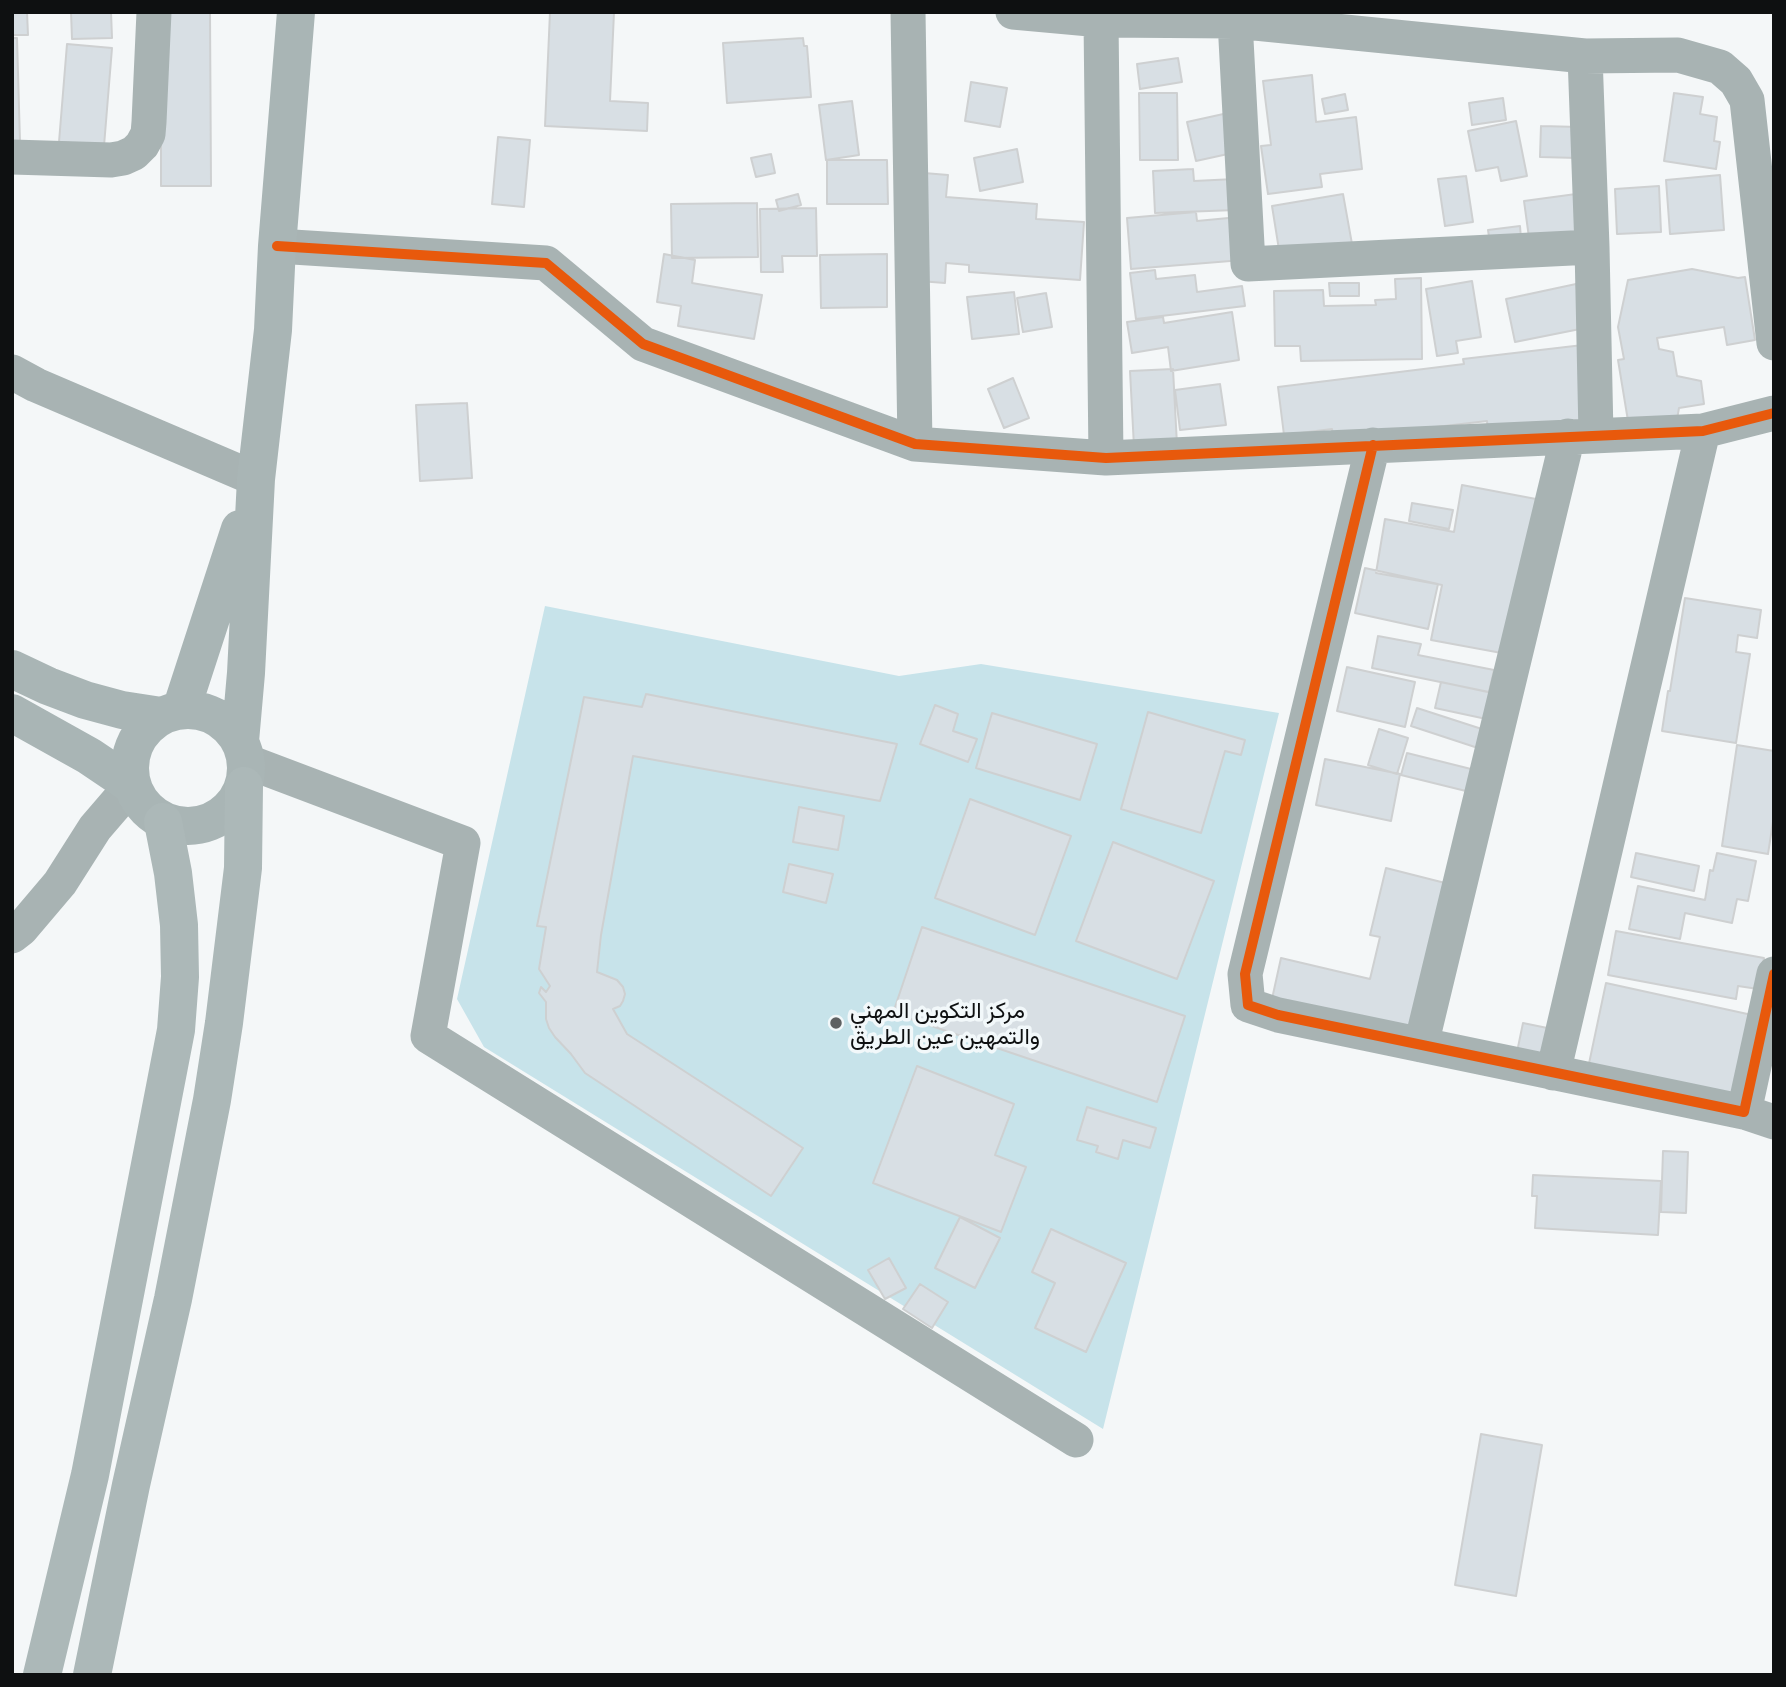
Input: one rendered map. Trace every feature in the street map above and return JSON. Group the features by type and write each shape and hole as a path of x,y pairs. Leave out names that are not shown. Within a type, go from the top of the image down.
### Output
{"highway":[{"path":"92,1675 173,1299 212,1100 243,868 243,762"},
{"path":"42,1675 90,1475 176,1030 180,977 179,925 163,822"}],"main road":[{"path":"256,479 171,713 141,734 130,758 132,785 144,807 163,822 188,827 212,822 232,807 243,762 256,479 274,330 277,246 296,12"},
{"path":"12,669 85,700 122,710 204,712 225,723 243,762"},
{"path":"12,713 89,756 132,785"}],"street":[{"path":"12,157 122,159 142,145 148,134 154,12"},
{"path":"908,12 915,444"},
{"path":"1013,12 1101,20 1235,21 1585,56 1678,55 1720,66 1736,81 1747,100 1774,343"},
{"path":"1101,20 1106,458"},
{"path":"1235,21 1248,264 1592,247"},
{"path":"1421,1045 1582,436 1592,247 1585,56"},
{"path":"277,246 546,263 643,344 915,444 1106,458 1703,431 1774,412"},
{"path":"12,372 36,385 256,479"},
{"path":"1553,1073 1703,431"},
{"path":"1373,445 1245,974 1248,1005 1278,1016 1759,1117 1774,974"},
{"path":"243,762 463,843 428,1036 1076,1440"},
{"path":"12,936 60,883 94,828 132,785"}],"shaded area":[{"name":"مركز التكوين المهني والتمهين عين الطريق","path":"545,606 899,676 981,664 1279,713 1103,1429 484,1047 457,999"}],"building":[{"path":"12,12 27,12 28,35 12,35"},
{"path":"71,12 111,12 112,38 72,39"},
{"path":"167,12 210,12 211,186 161,186"},
{"path":"550,12 614,12 610,101 648,103 647,131 545,126"},
{"path":"12,38 17,38 20,142 12,143"},
{"path":"803,38 804,46 807,46 811,97 727,103 723,43"},
{"path":"67,44 112,48 104,146 59,142"},
{"path":"1178,58 1182,82 1140,89 1137,64"},
{"path":"1312,75 1316,122 1356,117 1362,169 1320,174 1322,187 1268,194 1261,146 1271,145 1263,81"},
{"path":"971,82 1007,88 1000,127 965,121"},
{"path":"1139,93 1177,93 1178,160 1140,160"},
{"path":"1674,93 1703,97 1700,114 1717,117 1714,141 1720,142 1716,169 1664,161"},
{"path":"1345,94 1348,110 1325,114 1322,99"},
{"path":"1503,98 1506,120 1472,125 1469,103"},
{"path":"852,101 859,155 826,160 819,105"},
{"path":"1228,113 1237,152 1196,161 1187,122"},
{"path":"1516,121 1527,176 1501,181 1498,167 1476,171 1468,131"},
{"path":"1541,126 1579,127 1578,158 1540,157"},
{"path":"498,137 530,140 524,207 492,204"},
{"path":"1017,149 1023,182 980,191 974,158"},
{"path":"771,154 775,173 756,177 751,158"},
{"path":"827,160 887,160 888,204 827,204"},
{"path":"1193,169 1194,181 1235,179 1236,210 1155,213 1153,171"},
{"path":"924,173 948,175 946,197 1037,204 1036,219 1084,222 1080,280 969,272 969,265 946,263 945,283 919,281"},
{"path":"1720,175 1724,230 1670,234 1666,180"},
{"path":"1466,176 1473,222 1445,226 1438,179"},
{"path":"1659,186 1661,232 1617,234 1615,189"},
{"path":"798,194 801,205 779,211 776,200"},
{"path":"1343,194 1352,244 1280,256 1272,206"},
{"path":"1576,194 1582,239 1530,245 1524,201"},
{"path":"757,203 758,257 672,258 671,204"},
{"path":"816,208 817,256 782,256 783,272 761,272 760,209"},
{"path":"1196,212 1197,221 1239,217 1243,260 1131,269 1127,218"},
{"path":"1520,226 1521,239 1490,243 1488,230"},
{"path":"664,254 695,260 692,283 762,295 754,339 678,326 681,306 657,302"},
{"path":"887,254 887,307 821,308 820,255"},
{"path":"1692,269 1745,277 1755,340 1727,345 1724,327 1657,338 1659,349 1673,352 1677,376 1701,381 1704,404 1679,408 1676,425 1630,433 1618,360 1624,359 1618,327 1628,280"},
{"path":"1155,270 1156,279 1195,275 1197,292 1242,286 1245,306 1136,319 1130,273"},
{"path":"1421,278 1422,359 1301,361 1300,346 1275,346 1274,291 1323,290 1324,306 1376,305 1375,300 1396,299 1395,279"},
{"path":"1472,281 1481,337 1456,341 1458,353 1437,356 1426,289"},
{"path":"1329,283 1359,283 1359,296 1330,296"},
{"path":"1576,284 1585,328 1515,342 1506,299"},
{"path":"1014,292 1019,334 972,339 967,297"},
{"path":"1046,293 1052,327 1023,332 1017,298"},
{"path":"1232,312 1239,360 1171,371 1168,347 1132,353 1127,322 1163,317 1164,323"},
{"path":"1583,345 1593,421 1488,433 1487,421 1333,439 1332,429 1284,435 1278,387 1464,364 1463,359"},
{"path":"1173,369 1177,445 1134,447 1130,371"},
{"path":"1013,378 1029,418 1004,428 988,389"},
{"path":"1220,384 1226,425 1180,430 1175,390"},
{"path":"467,403 472,478 420,481 416,405"},
{"path":"1462,485 1536,499 1507,654 1431,640 1442,585 1376,573 1385,519 1454,532"},
{"path":"1412,503 1453,510 1449,529 1409,521"},
{"path":"1365,568 1438,584 1428,629 1355,613"},
{"path":"1685,598 1761,610 1757,638 1738,635 1736,652 1750,654 1736,743 1662,731"},
{"path":"1378,636 1421,644 1418,655 1494,670 1489,692 1372,668"},
{"path":"1347,667 1415,682 1405,727 1337,711"},
{"path":"1441,682 1497,694 1491,720 1435,708"},
{"path":"646,694 897,744 880,801 633,756 601,935 597,972 617,980 623,987 623,1001 613,1009 627,1034 803,1148 771,1196 585,1073 549,1028 546,1002 539,993 541,987 546,992 550,986 539,969 546,927 537,926 584,697 642,707"},
{"path":"935,705 958,714 953,731 977,739 968,762 920,744"},
{"path":"1417,708 1488,731 1481,749 1411,726"},
{"path":"1148,712 1245,740 1241,755 1225,751 1201,833 1121,809"},
{"path":"992,713 1097,744 1080,800 976,768"},
{"path":"1379,729 1408,738 1397,774 1368,765"},
{"path":"1737,745 1774,751 1774,815 1768,854 1722,846"},
{"path":"1407,753 1479,771 1474,793 1401,775"},
{"path":"1325,759 1400,774 1391,821 1316,805"},
{"path":"970,799 1071,836 1035,935 935,898"},
{"path":"799,807 844,816 838,850 793,842"},
{"path":"1113,842 1214,881 1177,979 1076,941"},
{"path":"1636,853 1699,866 1694,891 1631,877"},
{"path":"1717,853 1756,861 1748,901 1737,899 1732,923 1685,913 1680,939 1629,929 1638,886 1705,900 1710,870 1713,871"},
{"path":"789,864 833,874 826,903 783,892"},
{"path":"1386,868 1453,885 1416,1043 1270,1008 1281,958 1370,979 1380,937 1370,935"},
{"path":"922,927 1185,1016 1157,1102 893,1013"},
{"path":"1616,931 1764,958 1758,989 1738,986 1736,999 1608,975"},
{"path":"1606,983 1752,1015 1733,1104 1587,1073"},
{"path":"1523,1023 1557,1030 1551,1060 1517,1052"},
{"path":"917,1066 1014,1104 995,1155 1026,1167 1001,1232 873,1183"},
{"path":"1087,1107 1156,1128 1150,1148 1123,1140 1118,1159 1096,1152 1098,1146 1077,1140"},
{"path":"1663,1151 1688,1152 1686,1213 1661,1212"},
{"path":"1533,1175 1661,1181 1658,1235 1535,1228 1537,1196 1532,1196"},
{"path":"960,1217 1000,1238 975,1288 935,1268"},
{"path":"1051,1229 1126,1263 1086,1352 1035,1328 1055,1283 1032,1272"},
{"path":"889,1258 906,1288 885,1299 868,1270"},
{"path":"920,1284 948,1302 932,1328 903,1309"},
{"path":"1481,1434 1542,1445 1516,1596 1455,1585"}],"cycle path":[{"path":"277,246 546,263 643,344 915,444 1106,458 1703,431 1774,413"},
{"path":"1373,445 1245,974 1248,1005 1278,1015 1744,1112 1774,974"}],"place":[{"name":"مركز التكوين المهني والتمهين عين الطريق","path":"836,1023"}]}
